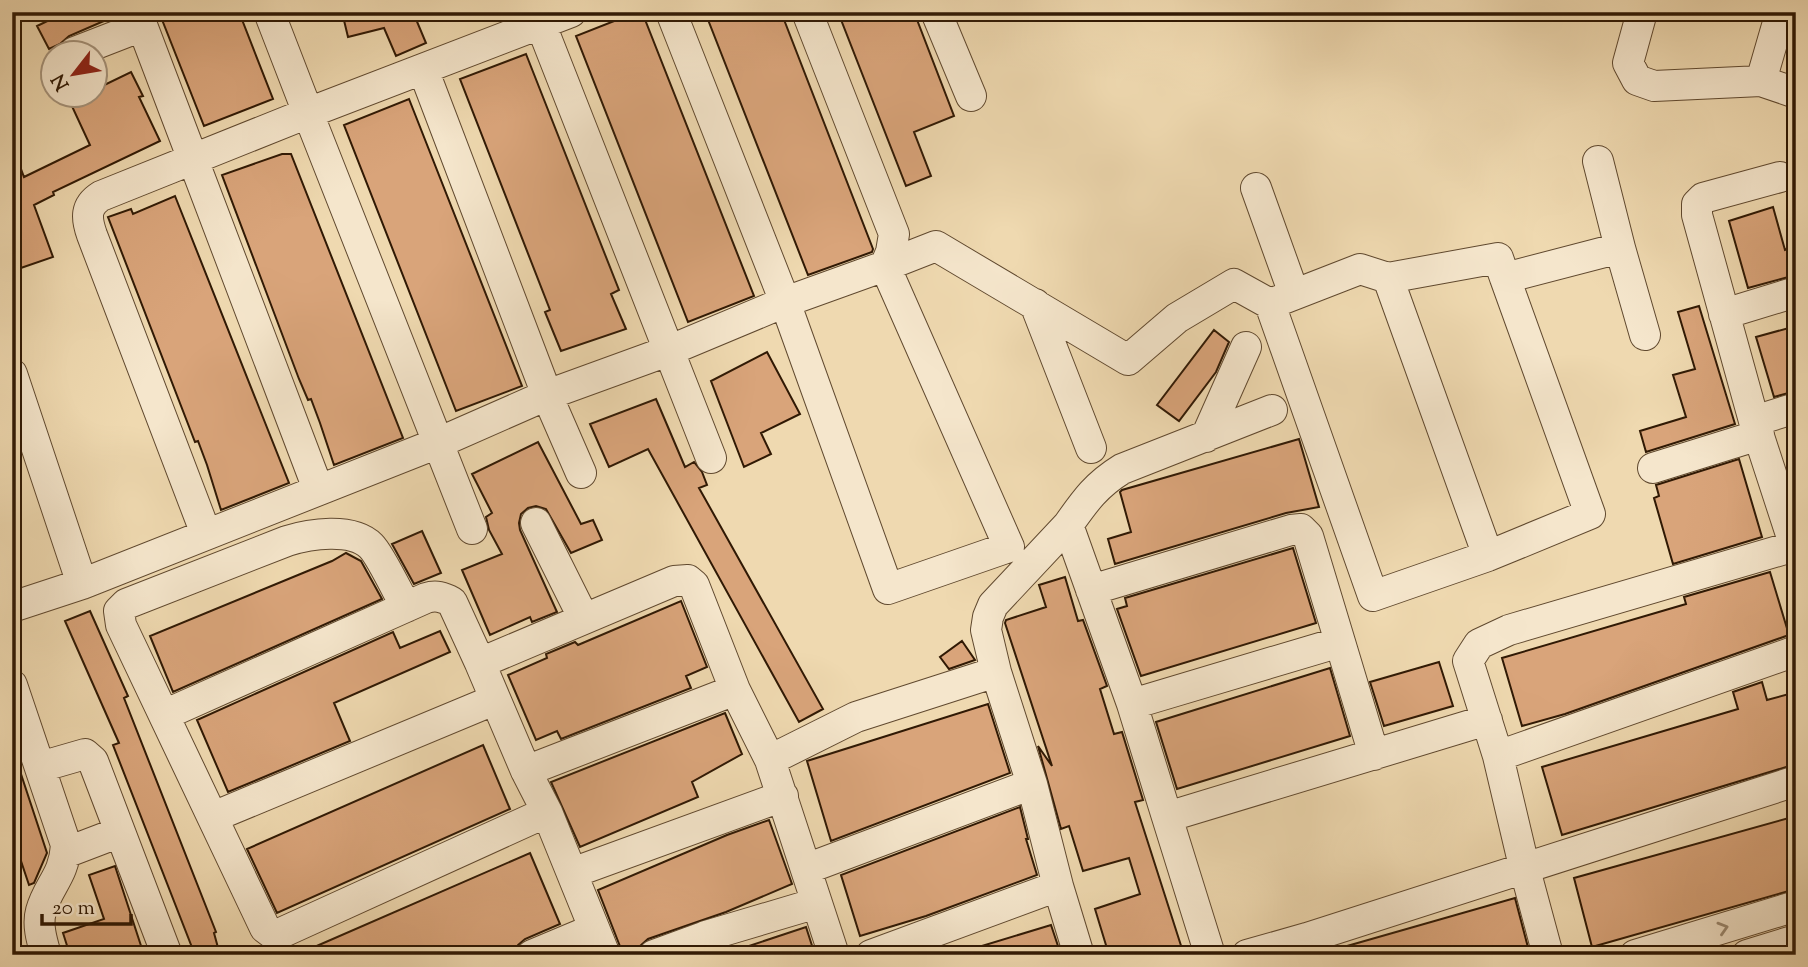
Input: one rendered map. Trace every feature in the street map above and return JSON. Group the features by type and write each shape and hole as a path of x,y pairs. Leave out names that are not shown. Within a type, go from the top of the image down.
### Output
{"street":[{"path":"269,12 472,529"},
{"path":"206,534 87,219 89,205 101,196 192,158 423,69 538,18 571,12"},
{"path":"671,12 785,302 888,589 1009,547 885,266 894,234 807,12"},
{"path":"936,12 971,96"},
{"path":"1642,12 1628,63 1637,80 1654,86 1761,82 1796,93"},
{"path":"1761,82 1781,12"},
{"path":"538,18 711,458"},
{"path":"102,38 139,19 318,489"},
{"path":"423,69 547,396 581,473"},
{"path":"1598,161 1645,335"},
{"path":"1548,955 1498,756 1468,661 1479,645 1509,630 1794,539 1756,428 1697,215 1698,204 1703,198 1780,177"},
{"path":"12,607 82,584 438,443 547,396 936,246 1128,360 1177,318 1234,284 1282,299 1360,269 1388,278 1499,258 1590,514 1488,556 1373,596 1282,299 1256,188"},
{"path":"1505,278 1620,248"},
{"path":"1388,278 1488,556"},
{"path":"1724,314 1796,292"},
{"path":"1035,304 1091,448"},
{"path":"1206,437 1246,347"},
{"path":"12,374 82,584"},
{"path":"1653,468 1756,428 1796,408"},
{"path":"1079,955 1032,784 996,672 986,630 988,617 993,605 1068,525 1091,492 1106,479 1122,469 1272,410"},
{"path":"536,523 584,619"},
{"path":"1068,525 1132,704 1210,955"},
{"path":"1091,590 1301,529 1308,536 1374,755"},
{"path":"406,607 370,545 353,537 312,533 126,604 119,611 118,620 214,817 264,928 273,934 281,933 547,812"},
{"path":"480,663 674,581 688,580 697,591 735,690 770,760 834,955"},
{"path":"164,715 432,596 452,602 526,771 547,812 599,942 532,955"},
{"path":"1132,704 1340,642"},
{"path":"1498,756 1796,652"},
{"path":"770,760 856,717 996,672"},
{"path":"12,685 66,845 62,871 41,909 40,924 46,955"},
{"path":"526,771 735,690"},
{"path":"214,817 494,700"},
{"path":"1167,817 1487,720"},
{"path":"40,767 85,754 90,757 167,955"},
{"path":"1247,955 1796,780"},
{"path":"806,869 1032,784"},
{"path":"572,873 783,796"},
{"path":"65,853 120,832"},
{"path":"872,955 1058,886"},
{"path":"654,955 709,946 817,903"},
{"path":"1635,955 1796,906"},
{"path":"1747,955 1796,940"}],"building":[{"path":"66,12 120,12 67,38 43,38 37,26"},
{"path":"159,12 239,12 273,99 204,126"},
{"path":"342,12 413,12 426,43 396,56 384,28 348,37"},
{"path":"642,12 754,296 688,322 576,36"},
{"path":"705,12 781,12 872,252 808,275"},
{"path":"838,12 914,12 954,116 914,132 931,176 906,186"},
{"path":"526,54 619,290 611,294 626,329 561,351 545,312 550,310 460,79"},
{"path":"131,72 143,96 139,97 160,141 53,192 54,195 34,205 53,257 12,271 12,153 15,153 24,177 90,145 73,108 108,108 108,83"},
{"path":"409,99 522,386 456,411 344,125"},
{"path":"282,154 291,154 403,438 334,465 311,399 308,400 299,379 222,175"},
{"path":"175,196 289,483 221,510 198,441 195,442 108,217 131,209 133,214"},
{"path":"1773,207 1785,250 1796,246 1796,275 1748,288 1729,221"},
{"path":"1699,306 1735,424 1646,452 1640,431 1686,417 1673,375 1695,369 1678,312"},
{"path":"1796,326 1796,391 1774,397 1756,337"},
{"path":"1214,330 1229,342 1216,372 1179,421 1157,405"},
{"path":"767,352 800,414 761,433 771,454 744,467 711,381"},
{"path":"656,399 685,467 694,462 702,472 707,485 699,488 823,709 799,722 648,449 609,467 590,424"},
{"path":"1299,439 1319,507 1286,513 1115,564 1108,539 1131,532 1120,492 1122,490"},
{"path":"538,442 581,524 593,520 602,540 571,553 546,509 536,506 528,508 521,514 520,530 557,612 532,622 530,617 490,635 462,570 502,554 489,530 486,517 492,513 472,474"},
{"path":"1739,459 1762,537 1673,564 1654,498 1659,496 1656,485"},
{"path":"422,531 441,573 414,584 392,544"},
{"path":"1293,548 1316,623 1141,676 1117,609 1127,606 1125,598"},
{"path":"346,553 361,561 382,599 173,692 150,636"},
{"path":"1770,572 1789,635 1565,714 1522,726 1502,658 1686,604 1684,597"},
{"path":"1065,577 1078,621 1083,620 1107,686 1100,689 1114,734 1122,732 1143,800 1135,802 1184,955 1109,955 1095,909 1140,894 1129,858 1083,871 1069,826 1061,829 1038,746 1052,766 1005,623 1006,620 1046,607 1039,585"},
{"path":"681,601 707,667 686,676 691,688 561,739 557,731 536,740 508,675 547,658 546,654 575,642 578,645"},
{"path":"90,611 128,696 124,698 216,932 214,933 220,955 195,955 113,745 119,743 65,621"},
{"path":"440,631 450,652 334,703 350,741 228,792 197,720 393,632 400,648"},
{"path":"962,641 975,660 949,669 940,657"},
{"path":"1439,662 1453,706 1384,726 1370,682"},
{"path":"1330,668 1350,736 1177,789 1156,722"},
{"path":"1762,682 1767,700 1796,692 1796,764 1562,835 1542,767 1738,709 1733,692"},
{"path":"988,704 1010,773 831,841 807,761"},
{"path":"725,713 742,754 692,782 698,797 580,847 551,782"},
{"path":"483,745 510,809 277,913 247,849"},
{"path":"17,762 47,853 34,883 29,885 12,834 12,763"},
{"path":"1020,807 1037,875 926,916 860,936 841,875"},
{"path":"1796,816 1796,889 1592,947 1574,878"},
{"path":"769,820 792,884 726,912 648,939 639,947 623,954 598,890"},
{"path":"530,853 560,924 525,939 518,945 515,955 296,955"},
{"path":"115,866 144,955 70,955 63,933 104,919 89,875"},
{"path":"1515,898 1530,955 1341,955 1340,948"},
{"path":"1051,925 1061,955 973,955 972,949"},
{"path":"806,927 815,955 738,955 737,950"}]}
